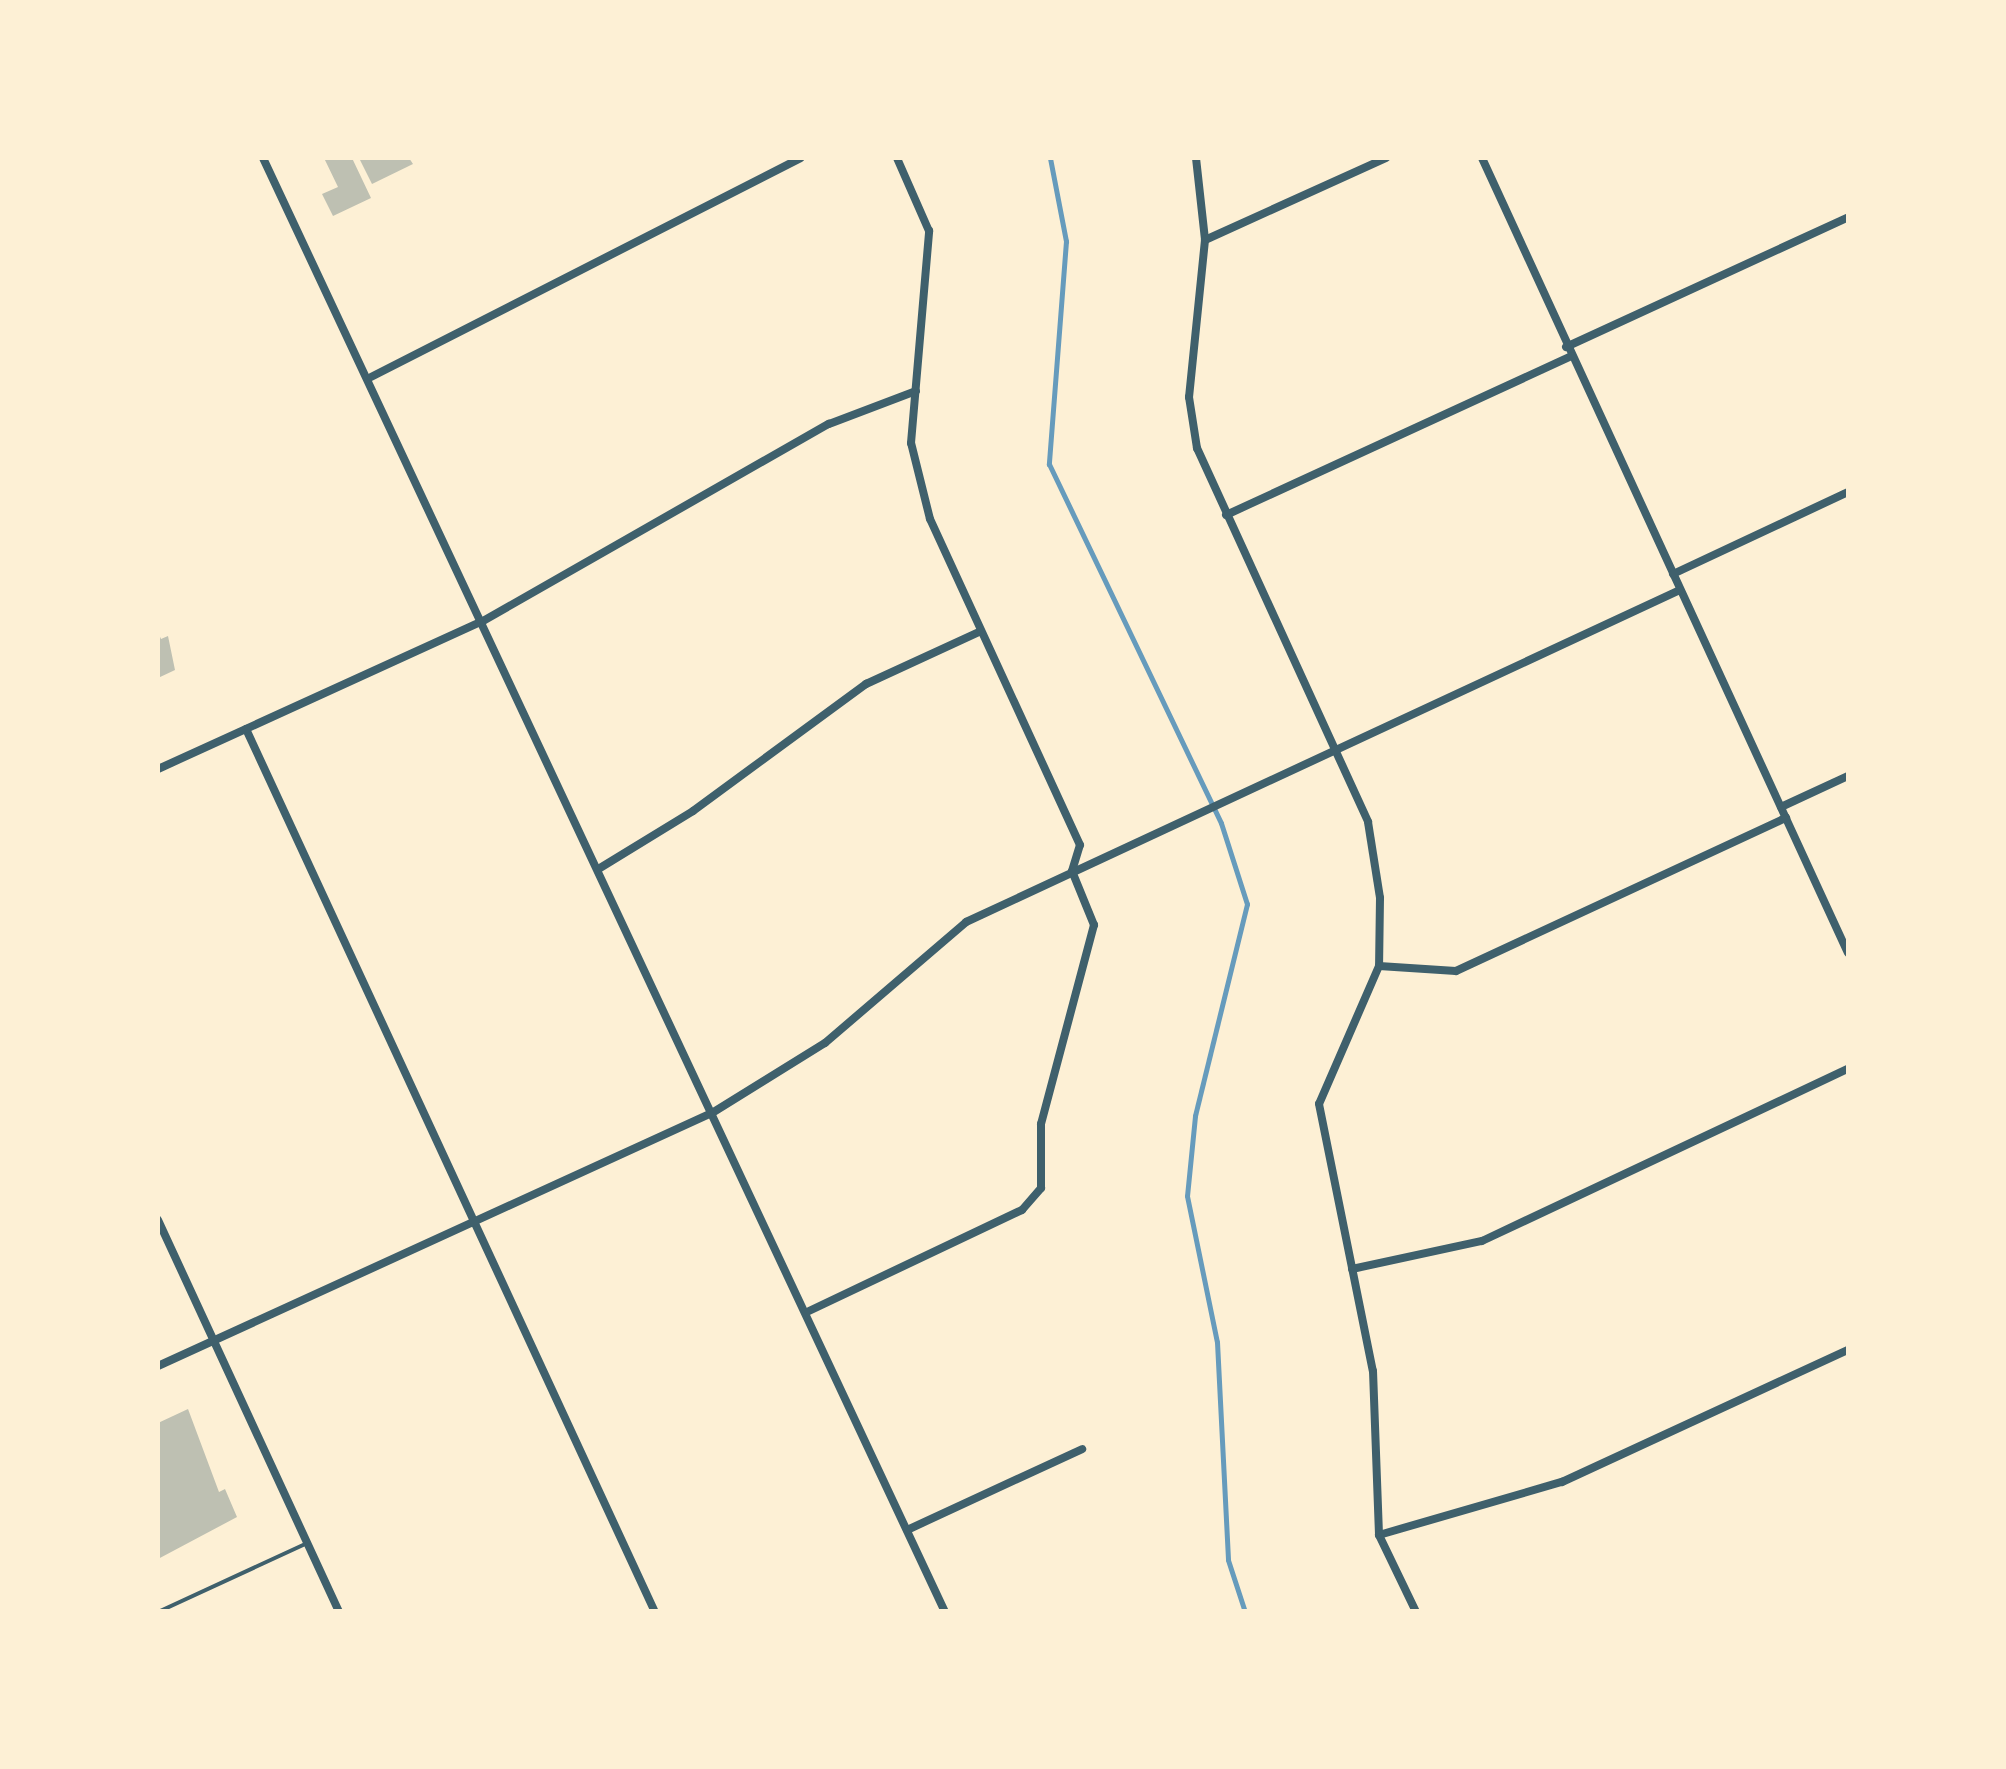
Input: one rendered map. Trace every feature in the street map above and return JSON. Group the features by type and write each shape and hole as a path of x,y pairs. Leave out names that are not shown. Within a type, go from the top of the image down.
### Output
{"street":[{"path":"263,158 371,377 712,1113 809,1311 945,1612"},
{"path":"371,377 800,158"},
{"path":"809,1311 1022,1210 1041,1188 1041,1124 1094,925 1072,871 1080,845 930,519 912,443 929,231 897,158"},
{"path":"1196,158 1205,240 1190,397 1197,448 1368,822 1380,898 1379,966 1319,1104 1374,1370 1379,1535 1416,1612"},
{"path":"1205,240 1386,158"},
{"path":"1482,158 1848,953"},
{"path":"1226,515 1848,218"},
{"path":"158,769 483,620 829,424 916,391"},
{"path":"1673,574 1848,492"},
{"path":"158,1366 712,1113 825,1043 966,922 1680,590"},
{"path":"600,868 694,811 866,684 979,632"},
{"path":"246,729 655,1612"},
{"path":"1781,807 1848,776"},
{"path":"1379,966 1456,971 1786,818"},
{"path":"1352,1268 1482,1241 1848,1069"},
{"path":"158,1220 338,1612"},
{"path":"1379,1535 1562,1482 1848,1350"},
{"path":"907,1530 1082,1449"}],"lane":[{"path":"158,1612 307,1543"}],"building":[{"path":"324,158 352,158 371,198 333,216 322,194 338,187"},
{"path":"359,158 409,158 413,164 372,184"},
{"path":"158,632 161,639 168,636 175,670 158,678"},
{"path":"188,1409 219,1492 225,1489 237,1517 158,1559 158,1423"}],"waterway":[{"path":"1050,158 1066,241 1049,464 1221,823 1247,904 1195,1116 1187,1196 1217,1342 1228,1560 1245,1612"}]}
